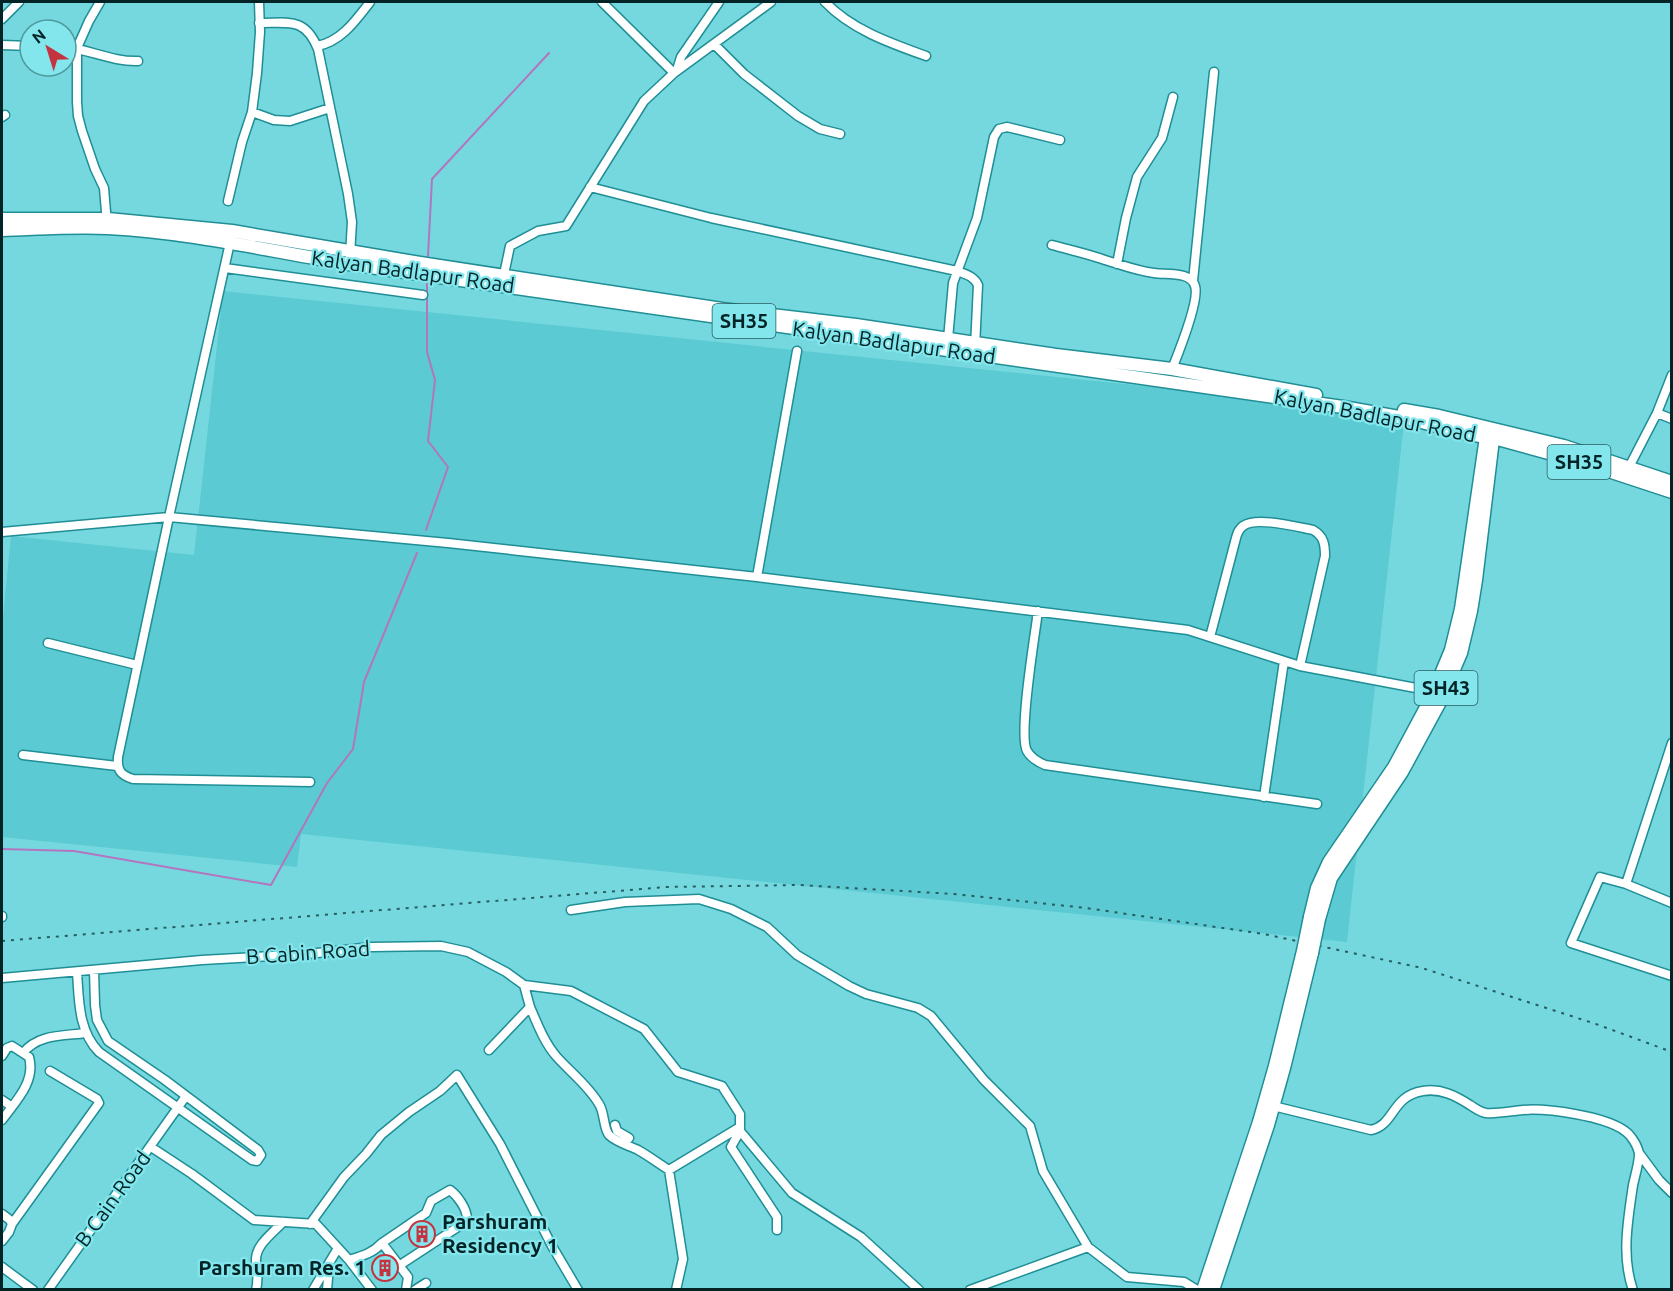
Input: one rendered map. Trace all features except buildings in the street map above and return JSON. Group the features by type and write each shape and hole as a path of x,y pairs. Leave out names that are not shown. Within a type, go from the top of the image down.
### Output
{"main road":[{"name":"Kalyan Badlapur Road","path":"2,219 107,223 231,237 350,258 669,306 722,309 884,335 1216,382 1564,446 1671,492"},
{"name":"Kalyan Badlapur Road","path":"2,230 107,223"},
{"name":"Kalyan Badlapur Road","path":"884,335 948,339 975,348 1172,369 1216,382"},
{"name":"SH43","path":"1213,1290 1273,1107 1315,918 1317,888 1329,862 1394,767 1438,692 1461,609 1490,433"},
{"name":"Kalyan Badlapur Road","path":"1627,472 1671,482"},
{"name":"SH43","path":"1203,1290 1259,1122 1307,952"}],"street":[{"path":"2,19 19,2"},
{"path":"78,46 88,21 100,2"},
{"path":"228,201 242,142 252,112 257,73 259,2"},
{"path":"317,46 326,45 343,34 370,2"},
{"path":"602,2 676,71"},
{"path":"676,71 681,57 719,2"},
{"path":"503,280 510,246 538,231 566,226 644,101 676,71 771,2"},
{"path":"825,2 850,24 926,56"},
{"path":"259,23 303,26 313,37 317,46 348,194 352,222 350,258"},
{"path":"714,44 744,74 798,116 820,129 840,134"},
{"path":"2,45 18,46"},
{"path":"78,48 127,61 138,61"},
{"path":"1172,369 1189,325 1196,291 1193,281 1214,72"},
{"path":"77,78 78,116 95,169 104,188 107,223"},
{"path":"1117,264 1137,177 1162,138 1173,97"},
{"path":"252,112 283,121 298,119 330,108"},
{"path":"948,339 953,283 975,226 994,136 997,131 1006,127 1060,140"},
{"path":"590,187 711,218 957,271 972,278 978,285 975,348"},
{"path":"231,237 136,665 117,766 126,777 133,779 310,782"},
{"path":"1052,245 1133,270 1186,277 1193,281"},
{"path":"225,268 423,295"},
{"path":"757,577 797,351"},
{"path":"1627,472 1657,413 1671,375"},
{"path":"1657,413 1671,419"},
{"path":"2,532 169,517 448,543 757,577 1188,630 1300,666 1438,692"},
{"path":"1210,637 1236,538 1243,526 1261,522 1313,530 1318,532 1322,538 1325,556 1300,666"},
{"path":"1038,611 1024,724 1024,744 1028,753 1035,760 1045,765 1317,804"},
{"path":"48,643 136,665"},
{"path":"1264,797 1284,661"},
{"path":"1626,884 1671,743"},
{"path":"23,755 117,766"},
{"path":"1671,903 1626,884 1600,878 1571,943 1671,976"},
{"path":"571,910 625,902 699,899 731,909 766,927 797,955 849,986 918,1008 931,1016 984,1080 1030,1126 1043,1171 1088,1247 1128,1277 1184,1282 1197,1290"},
{"name":"B Cabin Road","path":"2,978 370,947 441,946 468,952 506,972 524,985"},
{"path":"77,972 80,1006 86,1033 94,1047 252,1160 257,1161 261,1158 258,1150 108,1041 97,1020 94,970"},
{"path":"629,1138 610,1136 599,1104 554,1053 539,1027 524,985 571,991 644,1029 678,1072 722,1086 740,1114 740,1129 731,1148 777,1217 777,1230"},
{"path":"489,1050 530,1007"},
{"path":"23,1053 38,1039 86,1033"},
{"path":"2,1056 7,1048 12,1046 29,1058 32,1066 30,1079 2,1120"},
{"path":"2,1241 99,1103 97,1099 50,1071"},
{"path":"313,1224 344,1177 381,1135 457,1076 500,1144 552,1246 578,1290"},
{"path":"1273,1107 1371,1130 1385,1123 1398,1103 1409,1095 1435,1090 1448,1092 1480,1112 1545,1110 1593,1119 1626,1131 1639,1154 1671,1193"},
{"name":"B Cain Road","path":"48,1290 186,1096"},
{"path":"2,1100 11,1106"},
{"path":"615,1125 617,1131 629,1138 640,1151 669,1170 684,1259 676,1290"},
{"path":"669,1170 740,1129"},
{"path":"740,1129 792,1193 861,1237 919,1290"},
{"path":"151,1147 254,1220 313,1224 323,1231 350,1260 372,1290"},
{"path":"1633,1290 1627,1262 1626,1239 1639,1154"},
{"path":"350,1260 376,1249 426,1213 431,1201 450,1190 467,1213 467,1219 400,1265"},
{"path":"2,1214 12,1224"},
{"path":"256,1290 259,1276 257,1252 261,1244 284,1222"},
{"path":"382,1243 409,1279 406,1290"},
{"path":"970,1290 1088,1247"},
{"path":"313,1290 338,1248"},
{"path":"327,1290 330,1262"},
{"path":"2,1267 33,1290"},
{"path":"415,1290 426,1283"}],"shaded area":[{"path":"223,291 1405,413 1347,942 301,834 297,867 2,837 2,627 11,536 194,555"}],"waterway":[{"path":"428,256 432,179 549,53"},
{"path":"426,530 448,467 428,441 435,380 427,352 427,278"},
{"path":"2,849 74,851 271,885 327,783 353,749 364,682 417,553"}],"railway":[{"path":"2,941 666,887 799,885 954,894 1086,908 1264,934 1422,968 1596,1024 1672,1052"}],"place":[{"name":"Parshuram Residency 1","path":"422,1234"},
{"name":"Parshuram Res. 1","path":"385,1268"}]}
